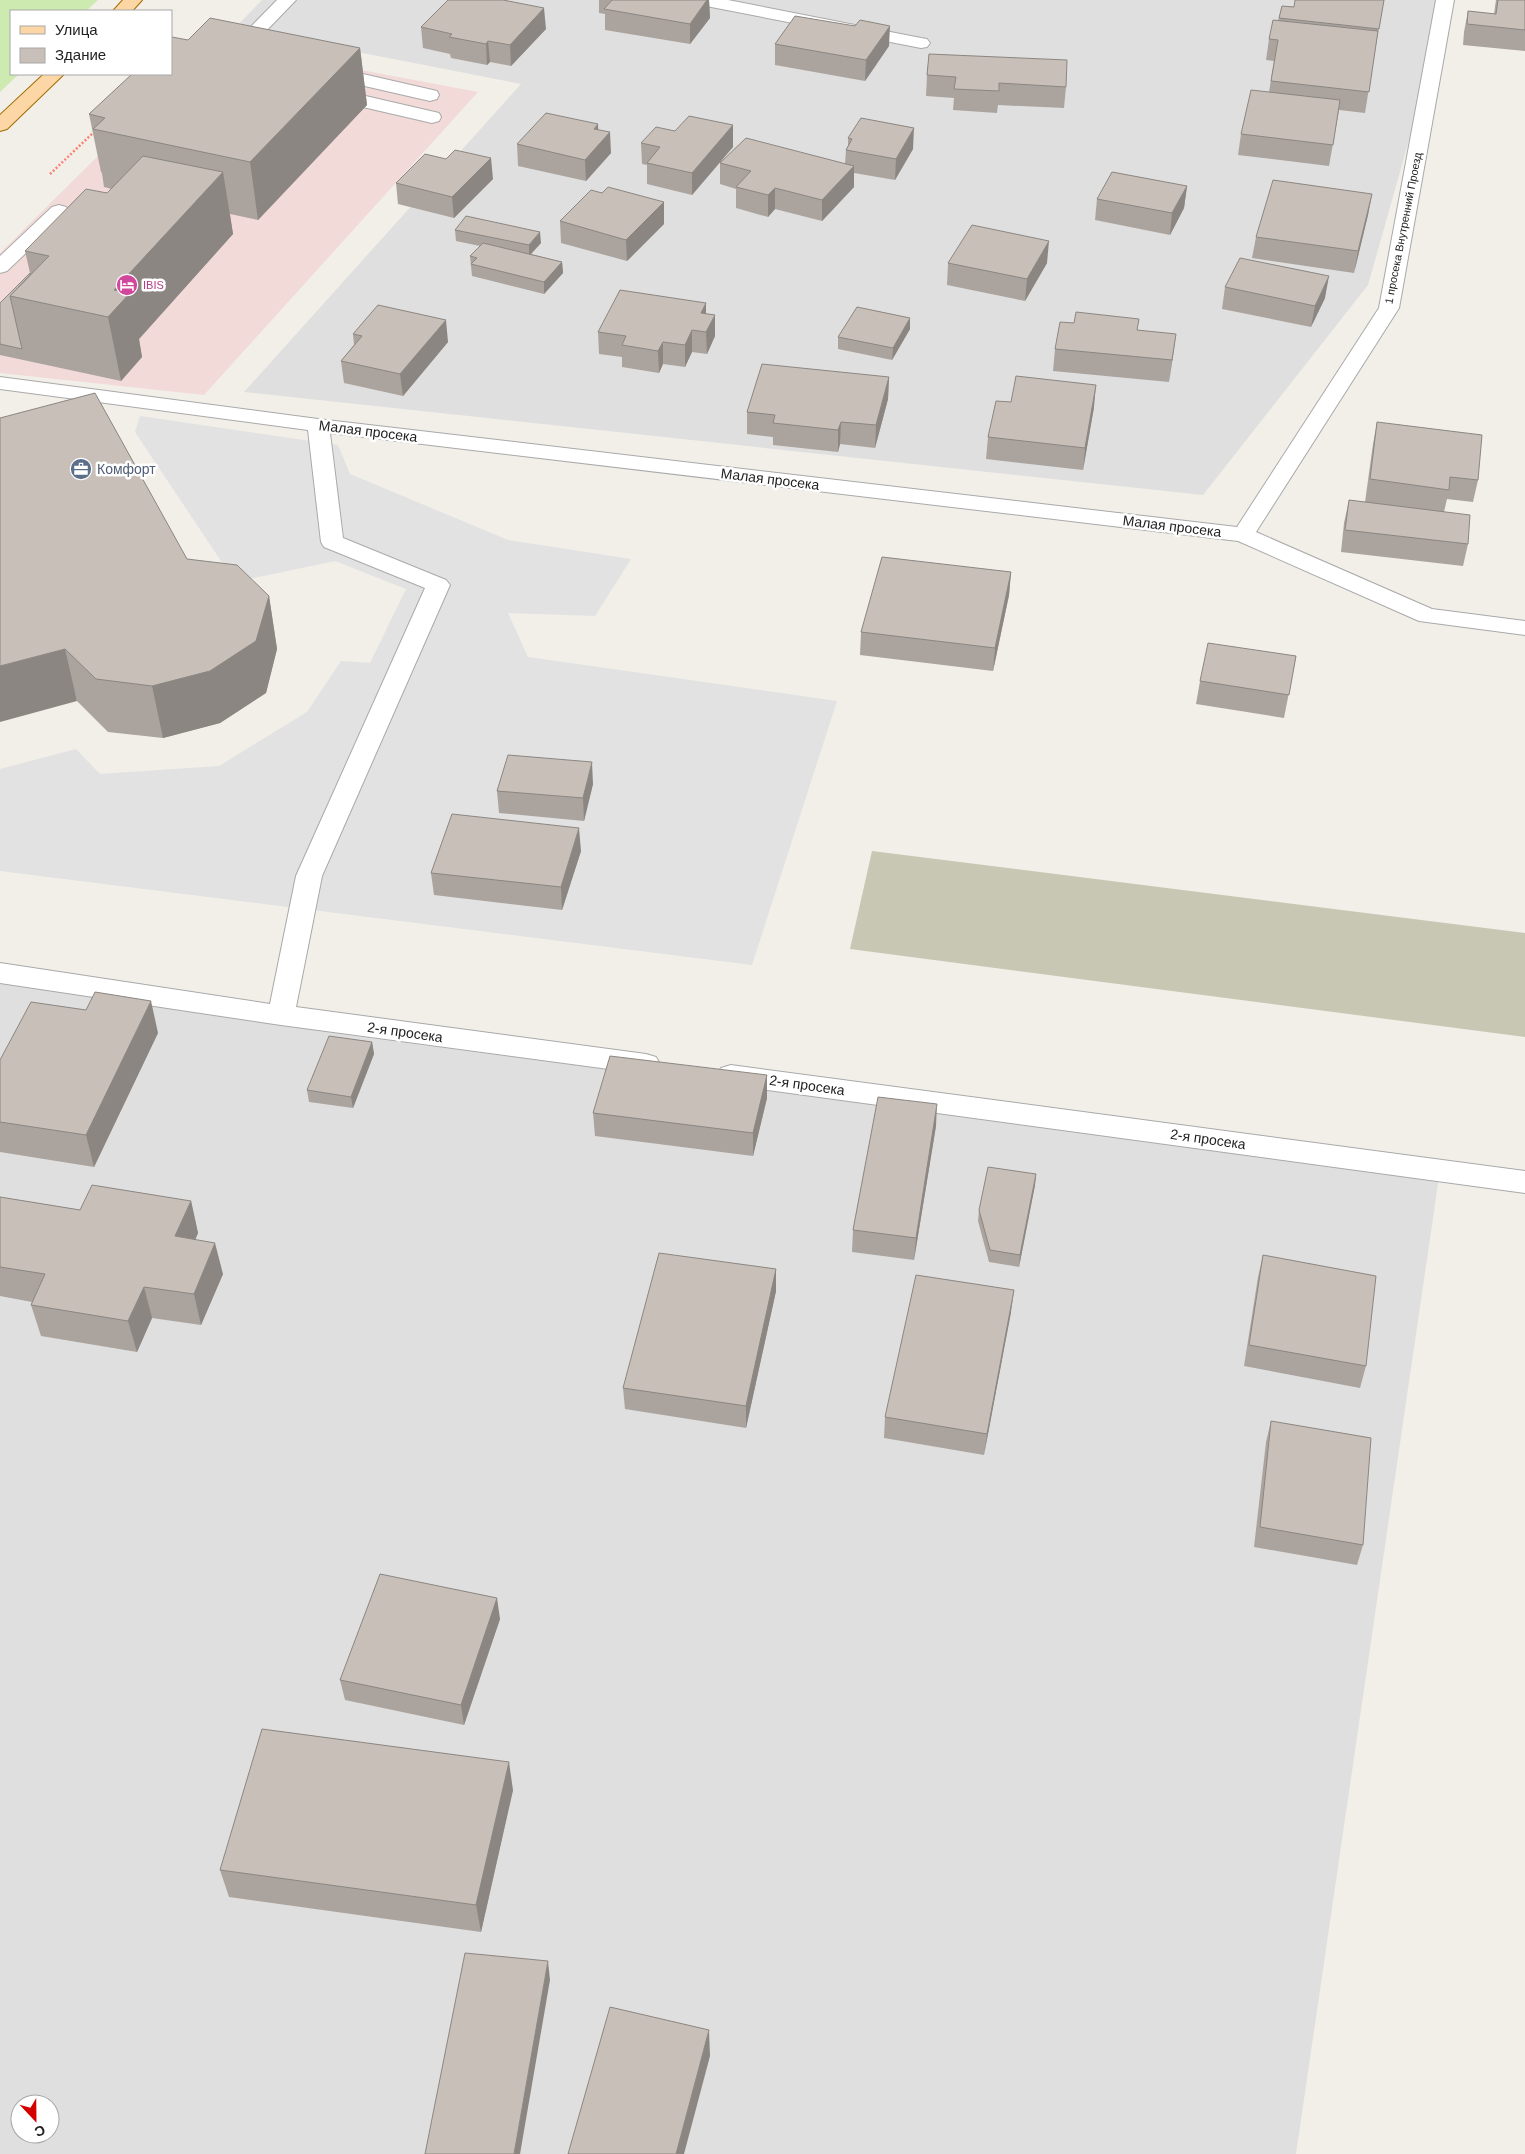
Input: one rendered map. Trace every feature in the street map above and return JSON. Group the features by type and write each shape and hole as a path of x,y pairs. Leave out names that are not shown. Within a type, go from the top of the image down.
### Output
{"main road":[{"path":"123,10 134,0"},
{"path":"0,125 54,75"}],"street":[{"path":"256,56 229,50 287,0"},
{"path":"701,0 722,2 921,43"},
{"name":"1 просека Внутренний Проезд","path":"1242,535 1389,308 1445,0"},
{"path":"314,68 430,94"},
{"path":"310,90 432,116"},
{"path":"0,267 59,211"},
{"name":"Малая просека","path":"0,383 318,426 1242,535 1427,616 1525,628"},
{"path":"281,1015 309,876 438,585 332,542 318,426"},
{"name":"2-я просека","path":"0,973 281,1015 666,1066"},
{"name":"2-я просека","path":"706,1072 1525,1182"}],"path":[{"path":"50,174 100,127"}],"shaded area":[{"path":"262,0 1436,0 1413,126 1368,285 1203,495 244,392 521,84 235,28"},
{"path":"213,42 478,92 204,395 0,373 0,253"},
{"path":"140,416 338,445 350,474 508,540 631,559 595,616 508,613 528,657 837,701 752,965 0,871 0,769 76,749 100,774 219,766 307,712 341,661 370,663 406,589 335,561 235,582 135,432"},
{"path":"872,851 1525,933 1525,1037 850,949"},
{"path":"0,983 368,1038 1439,1177 1296,2154 0,2154"}],"green space":[{"path":"0,0 98,0 87,10 10,10 10,75 18,75 0,92"}],"building":[{"path":"448,0 503,0 544,8 510,45 488,41 486,44 449,37 452,34 421,27"},
{"path":"612,0 707,0 690,24 604,9"},
{"path":"1295,0 1384,0 1379,29 1279,18 1282,6 1294,7"},
{"path":"1498,0 1525,0 1525,30 1467,24 1468,11 1496,14"},
{"path":"795,16 855,26 860,20 890,26 866,60 775,44"},
{"path":"210,18 360,48 250,162 93,129 105,118 89,114 131,75 172,75 172,37 188,40"},
{"path":"1273,20 1378,31 1369,92 1271,81 1278,40 1269,39"},
{"path":"929,54 1067,60 1066,87 999,83 999,91 954,89 956,77 927,75"},
{"path":"1251,90 1340,100 1333,145 1241,134"},
{"path":"546,113 598,124 594,129 610,132 585,160 517,144"},
{"path":"689,116 733,125 692,173 647,163 660,147 641,143 656,127 675,131"},
{"path":"861,118 914,128 896,159 846,150 852,139 848,138"},
{"path":"746,138 854,166 822,200 775,188 768,195 736,187 751,171 720,163"},
{"path":"455,150 491,158 452,197 396,183 425,154 446,159"},
{"path":"143,156 223,172 114,290 130,293 108,317 10,296 49,256 25,251 86,189 107,193"},
{"path":"1112,172 1187,186 1172,213 1097,199"},
{"path":"1273,180 1372,194 1358,251 1256,237"},
{"path":"608,187 664,202 626,240 560,221 591,190 602,193"},
{"path":"466,216 540,232 529,245 455,230"},
{"path":"972,225 1049,241 1027,279 948,263"},
{"path":"483,243 562,262 544,282 471,264 477,258 470,256"},
{"path":"1240,258 1329,276 1315,306 1225,287"},
{"path":"30,273 10,296 22,349 0,344 0,303"},
{"path":"620,290 706,303 701,313 715,315 706,332 692,330 685,345 663,342 658,351 622,345 626,336 598,332"},
{"path":"378,305 446,320 400,374 341,361 362,336 353,334"},
{"path":"857,307 910,318 893,348 838,337"},
{"path":"1076,312 1139,319 1137,330 1176,334 1172,360 1055,349 1060,322 1074,323"},
{"path":"762,364 889,377 876,425 841,422 838,430 773,423 775,415 747,412"},
{"path":"1016,376 1096,385 1085,448 988,437 996,401 1011,402"},
{"path":"95,393 187,559 237,565 269,596 256,641 210,671 152,686 96,679 65,649 0,666 0,418"},
{"path":"1377,422 1482,435 1478,480 1450,477 1449,490 1370,479"},
{"path":"1349,500 1470,515 1468,544 1345,530"},
{"path":"882,557 1011,572 995,648 861,632"},
{"path":"1208,643 1296,656 1289,695 1200,681"},
{"path":"508,755 592,762 583,798 497,791"},
{"path":"452,814 579,828 561,887 431,873"},
{"path":"95,992 151,1001 86,1135 0,1122 0,1060 31,1002 86,1010"},
{"path":"329,1036 372,1042 351,1097 307,1090"},
{"path":"610,1056 767,1075 753,1133 593,1113"},
{"path":"878,1097 937,1104 916,1238 853,1230"},
{"path":"988,1167 1036,1174 1020,1255 990,1250 979,1210"},
{"path":"92,1185 191,1201 175,1236 215,1243 194,1294 144,1287 128,1321 31,1305 45,1274 0,1267 0,1197 80,1210"},
{"path":"659,1253 776,1269 746,1406 623,1388"},
{"path":"1263,1255 1376,1276 1366,1366 1249,1345"},
{"path":"916,1275 1014,1290 987,1434 885,1417"},
{"path":"1271,1421 1371,1438 1363,1545 1260,1527"},
{"path":"380,1574 497,1598 461,1705 340,1680"},
{"path":"262,1729 509,1762 476,1905 220,1870"},
{"path":"465,1953 548,1961 514,2154 425,2154"},
{"path":"610,2007 709,2030 676,2154 568,2154"}],"place":[{"name":"IBIS","path":"127,285"},
{"name":"Комфорт","path":"81,469"}]}
